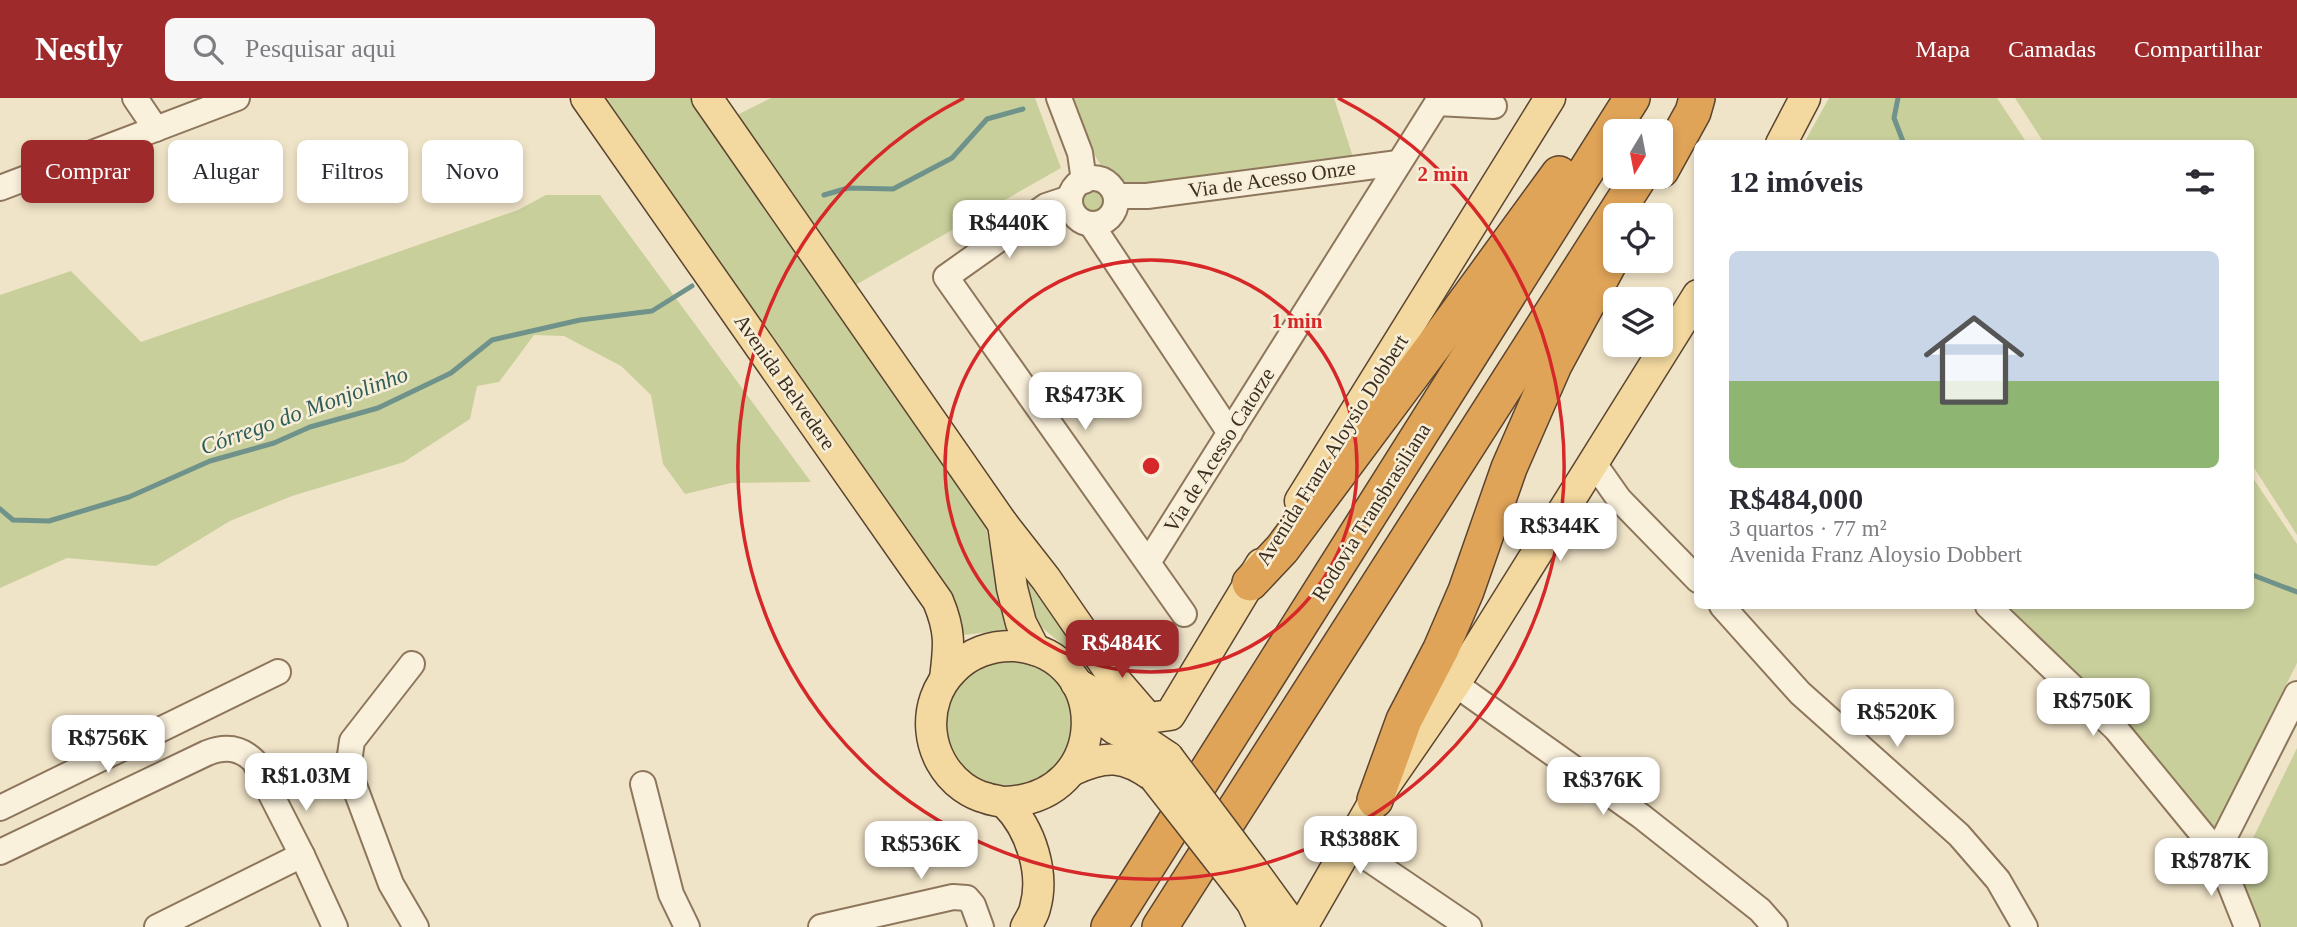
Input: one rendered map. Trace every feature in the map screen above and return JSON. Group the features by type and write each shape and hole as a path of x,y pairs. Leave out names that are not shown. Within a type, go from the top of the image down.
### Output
{"highway":[{"path":"1250,583 1282,549 1614,98"},
{"name":"Rodovia Transbrasiliana","path":"1109,927 1632,98"},
{"path":"1672,119 1685,98"},
{"path":"1673,148 1693,112 1697,98"},
{"path":"1160,927 1631,189"},
{"path":"1376,800 1404,720 1441,649 1466,591 1509,468 1554,365 1604,273"}],"main road":[{"name":"Avenida Belvedere","path":"586,98 938,601 947,624 949,650 945,678"},
{"path":"707,98 1003,524 1046,579 1117,682 1148,718"},
{"name":"Avenida Franz Aloysio Dobbert","path":"1148,718 1170,715 1550,98"},
{"path":"1783,140 1805,98"},
{"path":"1303,927 1376,800 1454,684 1694,301"},
{"path":"1003,524 1021,623 1035,650"},
{"path":"1081,695 1088,720 1084,746 1073,770 1064,780 1042,795 1030,799 1004,802 982,797 962,786 942,764 931,736 930,721 935,699 945,678 966,659 978,652 1007,646 1035,650 1058,663 1081,695 1115,729 1150,745 1161,767 1244,876 1294,927"},
{"path":"1081,695 1109,702 1148,718"},
{"path":"1073,770 1107,758 1161,767"},
{"path":"1004,802 1019,822 1039,870 1031,917"},
{"path":"1244,876 1263,927"}],"street":[{"path":"135,98 156,129"},
{"path":"0,187 237,98"},
{"path":"1059,98 1080,153 1109,250 1230,433"},
{"name":"Via de Acesso Catorze","path":"1149,561 1437,103 1494,106"},
{"name":"Via de Acesso Onze","path":"1149,561 946,277 1046,206 1147,196 1398,163"},
{"path":"1593,461 1619,499 1694,576"},
{"path":"1149,561 1184,614"},
{"path":"1725,609 1800,693 1959,835 1998,880 2025,927"},
{"path":"1991,609 2116,729 2217,852 2247,927"},
{"path":"412,664 352,741 348,769 391,884 415,927"},
{"path":"0,808 278,672"},
{"path":"1454,684 1641,817 1760,910 1775,927"},
{"path":"2217,852 2297,694"},
{"path":"0,852 207,752 230,748 246,752 254,761 335,927"},
{"path":"643,784 671,894 687,927"},
{"path":"1348,845 1469,927"},
{"path":"157,927 302,855"},
{"path":"821,927 953,897 967,898 973,905 981,927"}],"green space":[{"path":"604,98 692,98 985,524 1007,630 964,635 945,582"},
{"path":"771,98 1035,98 1061,168 852,287 737,115"},
{"path":"1070,98 1334,98 1353,157 1128,189 1103,168 1091,150"},
{"path":"1829,98 1997,98 2025,140 1806,140"},
{"path":"2015,98 2297,98 2297,535 2254,468 2254,140 2042,140"},
{"path":"1093,185 1104,190 1109,201 1104,212 1093,217 1082,212 1077,201 1082,190"},
{"path":"546,195 600,195 811,482 731,483 685,494 663,464 651,395 621,366 564,336 534,335 499,382 477,386 470,419 404,462 292,496 230,521 156,566 67,558 0,588 0,295 71,271 141,342 518,210"},
{"path":"2254,480 2297,544 2297,663 2214,830 2000,609 2254,609"},
{"path":"1022,574 1100,683 1069,650 1040,626"},
{"path":"1009,659 1034,664 1055,678 1069,699 1074,724 1069,749 1055,770 1034,784 1009,789 984,784 963,770 949,749 944,724 949,699 963,678 984,664"},
{"path":"2297,748 2297,927 2261,927 2238,869"}],"waterway":[{"path":"1898,98 1894,118 1902,140"},
{"name":"Córrego do Monjolinho","path":"824,195 848,188 893,189 952,158 987,119 1023,109"},
{"name":"Córrego do Monjolinho","path":"0,509 13,520 49,521 129,497 210,461 274,443 310,427 378,408 451,373 492,340 580,320 652,311 692,286"},
{"path":"2254,576 2297,592"}]}
